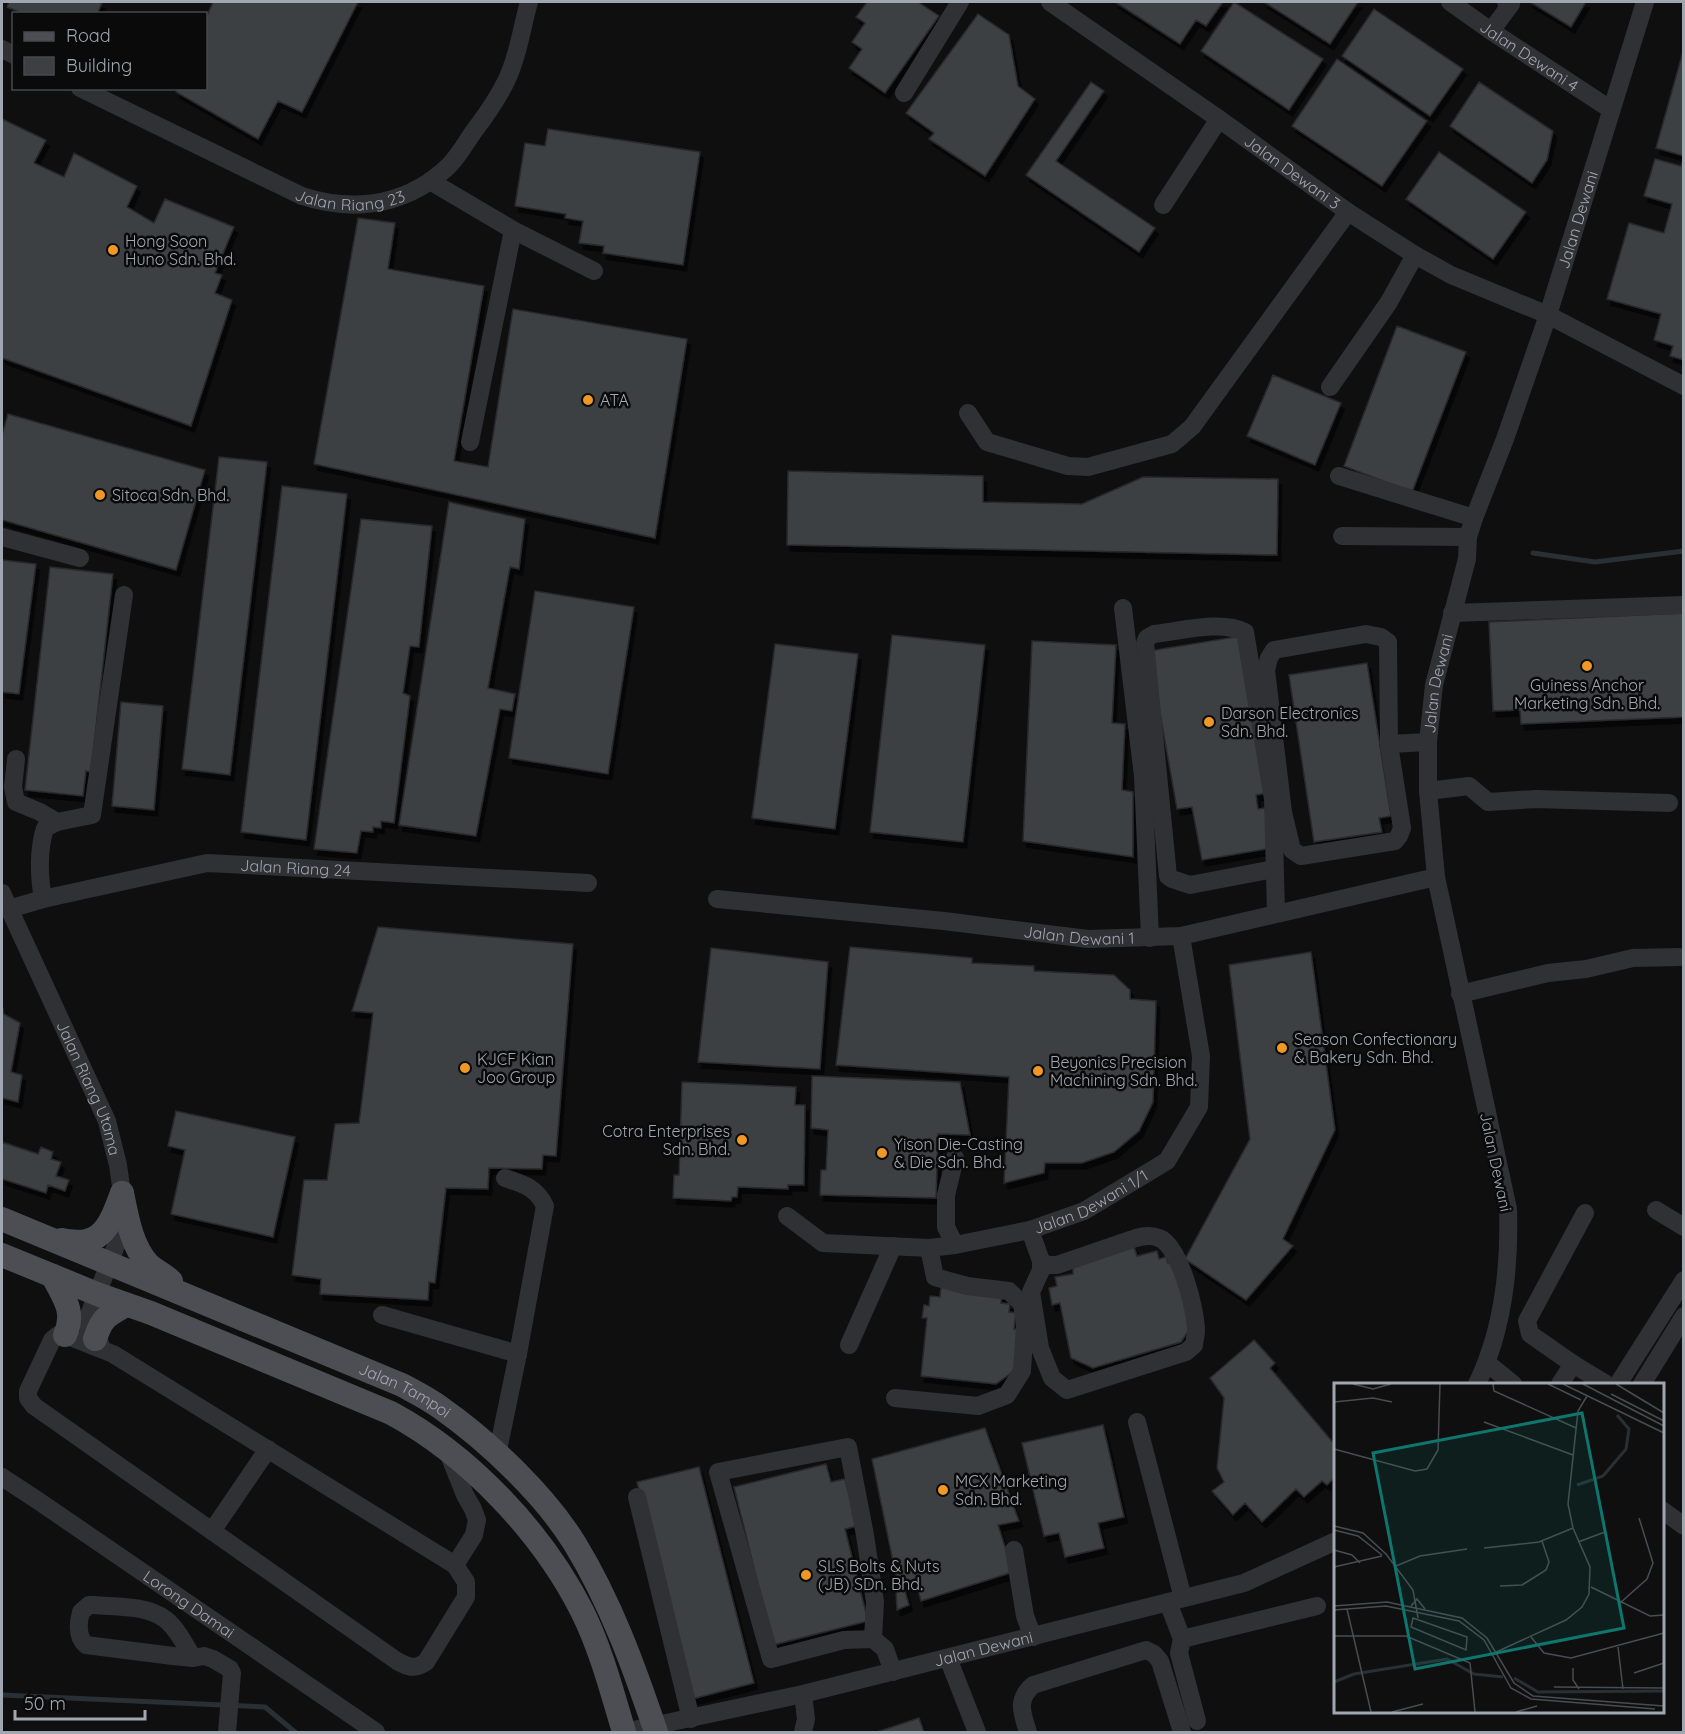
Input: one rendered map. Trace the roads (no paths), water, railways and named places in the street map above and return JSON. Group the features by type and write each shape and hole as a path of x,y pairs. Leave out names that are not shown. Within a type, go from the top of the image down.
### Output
{"main road":[{"path":"53,1240 86,1241 102,1233 112,1219 122,1193"},
{"path":"122,1193 130,1231 144,1258 149,1265 191,1296"},
{"name":"Jalan Tampoi","path":"2,1219 402,1385 441,1408 496,1455 538,1496 574,1543 605,1599 629,1653 654,1729"},
{"name":"Jalan Tampoi","path":"2,1255 97,1294 151,1313 391,1413 417,1427 446,1449 519,1517 552,1560 582,1612 604,1666 624,1732"},
{"path":"53,1276 67,1303 70,1316 64,1335"},
{"path":"104,1346 100,1324 109,1314 126,1305"}],"street":[{"name":"Jalan Riang 23","path":"84,90 302,196 322,202 351,206 384,202 407,195 430,181 452,163 494,105 509,75 529,2"},
{"path":"904,93 960,2"},
{"name":"Jalan Dewani 3","path":"1050,2 1219,118 1348,212 1415,255 1451,275 1548,315 1683,386"},
{"name":"Jalan Dewani 4","path":"1450,2 1611,109"},
{"path":"1491,31 1510,4 1506,2"},
{"name":"Jalan Dewani","path":"1477,1383 1487,1363 1505,1292 1509,1250 1508,1209 1436,877 1428,791 1428,742 1434,685 1467,559 1468,537 1548,315 1645,2"},
{"path":"1163,205 1219,118"},
{"path":"430,181 513,230 594,271"},
{"path":"968,413 987,442 1068,466 1088,468 1172,444 1192,427 1348,212"},
{"path":"470,442 513,230"},
{"path":"1330,387 1389,302 1415,255"},
{"path":"1339,476 1474,518"},
{"path":"1342,536 1468,537"},
{"path":"2,537 80,558"},
{"path":"43,899 40,873 41,841 45,828 57,822 92,815 124,595"},
{"path":"1452,613 1683,604"},
{"path":"1123,608 1143,776 1150,938"},
{"path":"1274,870 1190,885 1168,876 1145,644 1147,638 1154,633 1223,626 1245,632 1273,799 1276,913"},
{"path":"1366,634 1381,637 1388,642 1389,744 1402,828 1400,836 1395,841 1301,856 1292,850 1283,812 1266,670 1274,650 1366,634"},
{"path":"1389,744 1428,742"},
{"path":"16,759 13,787 16,802 57,822"},
{"path":"1428,791 1469,786 1488,802 1536,799 1669,802"},
{"name":"Jalan Riang 24","path":"5,901 43,899 207,863 588,883"},
{"name":"Jalan Dewani 1","path":"717,899 944,921 1088,939 1150,938 1181,936 1436,877"},
{"name":"Jalan Riang Utama","path":"5,901 106,1121 118,1165 122,1193 119,1238 87,1320 89,1331 104,1346"},
{"name":"Jalan Dewani 1/1","path":"787,1216 823,1243 929,1248 955,1245 1030,1230 1084,1210 1167,1161 1199,1107 1201,1056 1181,936"},
{"path":"1460,994 1548,973 1586,969 1633,958 1679,957"},
{"path":"955,1158 946,1195 946,1227 955,1245"},
{"path":"496,1455 518,1354 545,1206 539,1194 530,1186 505,1178"},
{"path":"1656,1210 1683,1227"},
{"path":"1584,1213 1527,1321 1530,1334 1604,1383"},
{"path":"1030,1230 1041,1261 1041,1270 1031,1292 1040,1348 1052,1378 1067,1390 1186,1352 1194,1345 1196,1330 1188,1287 1172,1248 1159,1238 1147,1236 1136,1238 1057,1265 1047,1265 1041,1261"},
{"path":"849,1345 893,1246"},
{"path":"895,1398 978,1406 1007,1395 1022,1371 1025,1324 1022,1305 1009,1291 967,1286 935,1277 929,1248"},
{"path":"1619,1383 1683,1280"},
{"path":"382,1315 518,1354"},
{"path":"1643,1383 1683,1316"},
{"path":"58,1335 64,1335 104,1346 455,1565 466,1582 466,1597 426,1662 418,1668 409,1668 33,1406 28,1398 28,1391 52,1340 58,1335"},
{"path":"1487,1363 1513,1383"},
{"path":"1561,1383 1573,1364"},
{"path":"1137,1422 1176,1600 1182,1639 1179,1653 1197,1721"},
{"path":"873,1639 875,1602 848,1447 718,1472 771,1659 844,1640 873,1639 885,1649 893,1672"},
{"path":"212,1531 268,1449"},
{"path":"446,1449 477,1520 474,1535 455,1565"},
{"name":"Lorong Damai","path":"2,1478 376,1732"},
{"path":"637,1497 692,1719"},
{"path":"1664,1512 1683,1526"},
{"name":"Jalan Dewani","path":"624,1732 654,1729 803,1694 1244,1583 1334,1541"},
{"path":"1014,1550 1025,1616 1033,1637"},
{"path":"193,1658 181,1637 164,1619 145,1610 94,1605 84,1608 81,1612 80,1638 86,1645 193,1658 204,1656 230,1669 232,1673 227,1732"},
{"path":"1182,1639 1317,1606"},
{"path":"1028,1732 1022,1710 1024,1692 1033,1685 1146,1650 1160,1661 1182,1732"},
{"path":"948,1658 977,1732"},
{"path":"803,1694 806,1719 803,1732"}],"waterway":[{"path":"1533,553 1595,562 1684,551"},
{"path":"2,1695 265,1707 295,1732"}],"place":[{"name":"Hong Soon Huno Sdn. Bhd.","path":"113,250"},
{"name":"ATA","path":"588,400"},
{"name":"Sitoca Sdn. Bhd.","path":"100,495"},
{"name":"Guiness Anchor Marketing Sdn. Bhd.","path":"1587,666"},
{"name":"Darson Electronics Sdn. Bhd.","path":"1209,722"},
{"name":"Season Confectionary & Bakery Sdn. Bhd.","path":"1282,1048"},
{"name":"KJCF Kian Joo Group","path":"465,1068"},
{"name":"Beyonics Precision Machining Sdn. Bhd.","path":"1038,1071"},
{"name":"Cotra Enterprises Sdn. Bhd.","path":"742,1140"},
{"name":"Yison Die-Casting & Die Sdn. Bhd.","path":"882,1153"},
{"name":"MCX Marketing Sdn. Bhd.","path":"943,1490"},
{"name":"SLS Bolts & Nuts (JB) SDn. Bhd.","path":"806,1575"}]}
